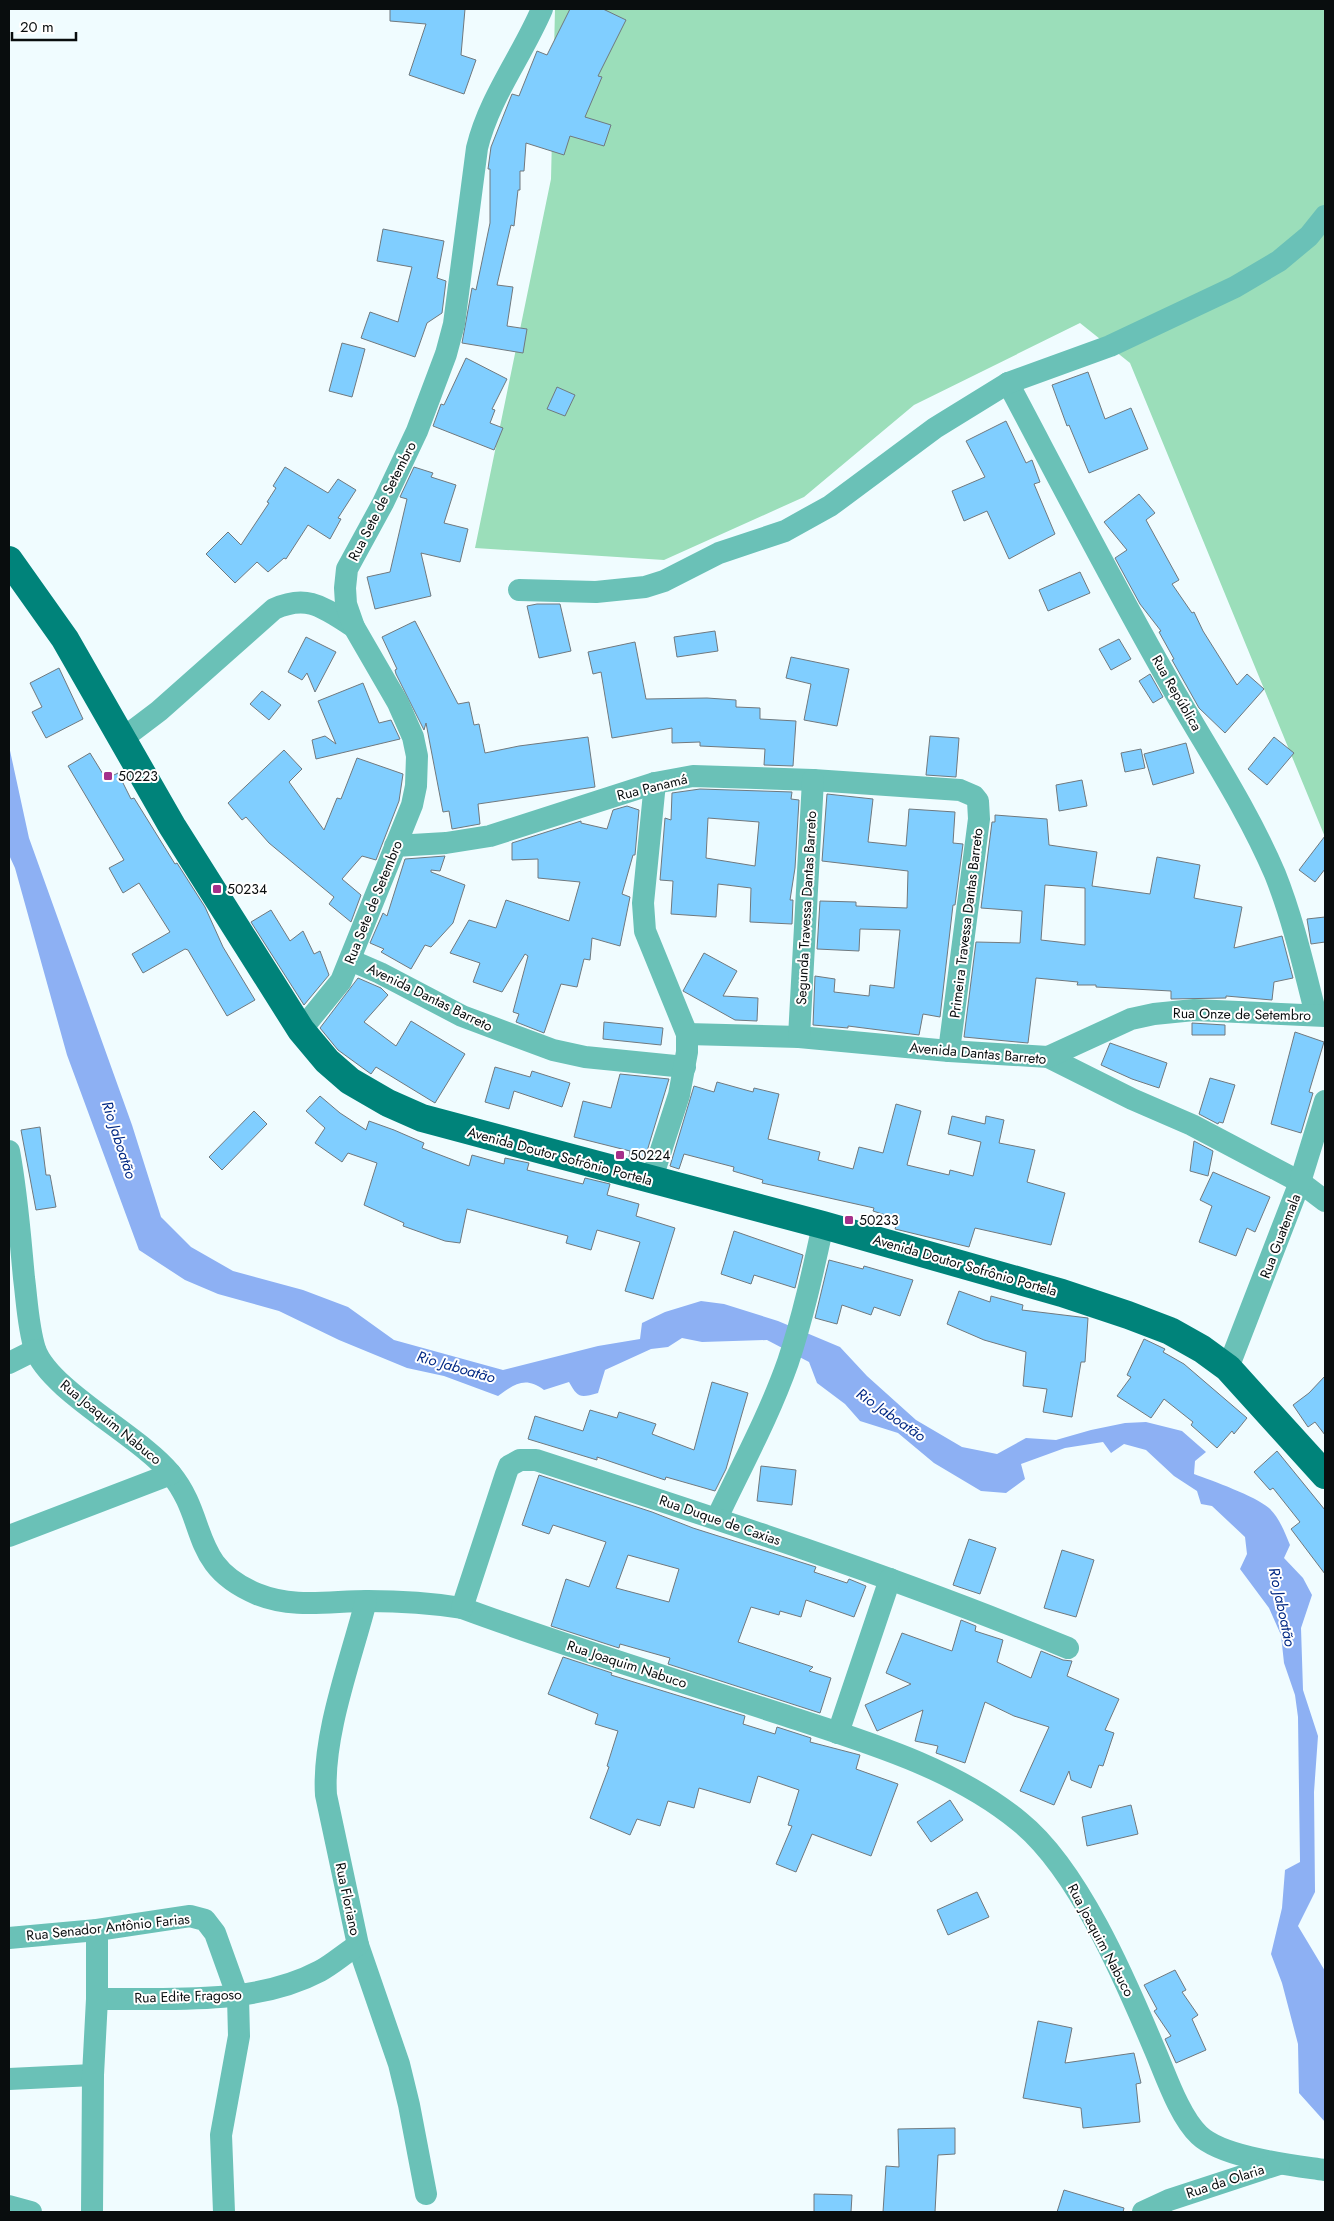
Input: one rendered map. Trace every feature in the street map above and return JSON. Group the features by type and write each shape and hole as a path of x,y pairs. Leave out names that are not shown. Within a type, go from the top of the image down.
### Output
{"main road":[{"name":"Avenida Doutor Sofrônio Portela","path":"9,560 65,639 172,826 301,1030 328,1061 350,1081 388,1103 422,1118 651,1181 823,1225 1062,1293 1128,1315 1170,1332 1202,1349 1228,1368 1325,1475"}],"street":[{"name":"Rua Sete de Setembro","path":"301,1030 334,991 350,960 412,805 416,786 417,756 413,737 401,710 354,627 346,604 347,569 383,504 417,431 446,354 454,324 477,148 482,125 533,30 542,9"},
{"path":"519,590 596,592 645,587 664,581 719,553 785,531 830,506 935,428 1008,383 1110,346 1235,287 1279,261 1309,236 1325,216"},
{"name":"Rua República","path":"1008,383 1165,675 1221,769 1256,833 1275,875 1320,1016"},
{"path":"122,739 159,711 274,609 289,602 317,604 354,627"},
{"name":"Rua Panamá","path":"395,846 446,843 490,836 655,784 693,776 813,780 960,790 974,796"},
{"name":"Segunda Travessa Dantas Barreto","path":"799,1037 813,780"},
{"path":"651,1181 679,1095 685,1067 686,1034 650,947 646,931 643,903 655,784"},
{"name":"Primeira Travessa Dantas Barreto","path":"949,1051 979,819 978,800 974,796"},
{"name":"Avenida Dantas Barreto","path":"350,960 380,972 462,1016 553,1050 584,1057 685,1067"},
{"name":"Rua Onze de Setembro","path":"1048,1057 1131,1020 1154,1014 1194,1010 1320,1016"},
{"name":"Avenida Dantas Barreto","path":"686,1034 799,1037 949,1051 1048,1057 1132,1099 1192,1125 1300,1182 1325,1201"},
{"name":"Rua Guatemala","path":"1228,1368 1300,1182 1325,1101"},
{"name":"Rua Joaquim Nabuco","path":"9,1151 15,1181 26,1300 35,1350 50,1372 68,1389 156,1457 171,1474 182,1490 206,1551 215,1567 231,1582 282,1603 313,1604 366,1601 425,1603 462,1608 838,1733 942,1772 993,1800 1023,1824 1052,1856 1084,1904 1132,1996 1170,2086 1189,2122 1200,2136 1222,2149 1280,2163 1325,2170"},
{"path":"717,1518 772,1404 788,1362 800,1324 823,1225"},
{"path":"9,1362 35,1350"},
{"name":"Rua Duque de Caxias","path":"462,1608 506,1474 510,1466 520,1460 536,1460 717,1518 987,1614 1068,1648"},
{"path":"9,1536 171,1474"},
{"path":"838,1733 890,1580"},
{"name":"Rua Floriano","path":"366,1601 328,1744 325,1771 334,1839 358,1945 399,2064 426,2194"},
{"name":"Rua Senador Antônio Farias","path":"9,1938 97,1930 190,1916 205,1920 215,1933 238,1997 239,2036 220,2134 224,2212"},
{"path":"92,2212 97,1930"},
{"name":"Rua Edite Fragoso","path":"97,2000 238,1997 296,1981 320,1971 358,1945"},
{"path":"9,2079 93,2075"},
{"name":"Rua da Olaria","path":"1143,2212 1169,2200 1280,2163"},
{"path":"9,2206 31,2212"}],"green space":[{"path":"555,9 1325,9 1325,837 1130,363 1080,323 914,405 804,497 664,560 475,548 551,179"}],"water":[{"name":"Rio Jaboatão","path":"9,746 29,838 132,1125 161,1217 191,1247 233,1271 303,1290 348,1307 394,1340 503,1370 598,1346 640,1339 642,1323 665,1312 701,1301 724,1304 778,1321 840,1347 867,1376 916,1420 962,1447 997,1454 1026,1438 1056,1440 1125,1423 1146,1422 1182,1431 1206,1452 1195,1461 1194,1474 1263,1503 1273,1512 1290,1545 1284,1558 1303,1578 1312,1595 1301,1628 1303,1690 1318,1736 1314,1792 1315,1892 1298,1926 1325,1971 1325,2122 1299,2093 1298,2044 1282,1983 1271,1954 1282,1908 1285,1870 1300,1862 1298,1717 1295,1695 1284,1663 1281,1635 1269,1608 1240,1569 1247,1554 1245,1537 1212,1506 1201,1504 1197,1491 1174,1476 1146,1450 1124,1444 1111,1453 1103,1442 1065,1448 1021,1464 1025,1479 1006,1493 981,1491 934,1463 898,1433 860,1421 845,1404 817,1383 809,1362 767,1340 702,1342 682,1338 668,1347 651,1349 605,1370 598,1393 587,1396 577,1394 569,1382 544,1390 531,1383 520,1383 498,1396 444,1376 407,1368 339,1340 279,1311 218,1294 185,1280 139,1250 67,1055 15,868 9,855"}],"building":[{"path":"390,9 465,9 461,55 476,60 464,94 409,75 426,24 390,21"},
{"path":"570,9 603,9 626,20 598,76 602,77 585,117 611,125 604,146 570,136 564,155 526,143 524,171 520,171 520,190 518,190 514,226 511,225 497,285 513,287 507,326 527,329 523,353 462,343 472,288 476,290 490,223 490,169 488,169 491,147 512,94 519,96 537,51 547,55"},
{"path":"383,229 444,241 437,278 446,281 442,313 427,323 415,357 361,338 370,312 398,322 412,267 377,261"},
{"path":"342,343 365,349 352,397 329,391"},
{"path":"466,358 507,379 492,409 495,410 490,423 503,428 494,450 433,426 441,404 444,405"},
{"path":"1088,372 1105,419 1131,408 1148,449 1089,473 1069,425 1067,426 1052,385"},
{"path":"557,387 575,395 565,416 547,409"},
{"path":"1006,421 1026,463 1032,460 1040,482 1034,484 1055,534 1009,559 987,511 964,521 952,491 985,477 966,441"},
{"path":"285,467 328,493 338,479 356,490 338,518 341,519 330,539 308,525 286,559 284,558 268,572 257,562 235,583 206,554 228,532 241,545 269,503 267,502 276,488 273,486"},
{"path":"414,467 433,473 431,477 456,485 444,523 468,529 460,562 421,553 431,596 375,609 367,577 390,572 407,499 400,497"},
{"path":"1139,494 1155,513 1146,520 1179,580 1172,584 1192,613 1194,612 1203,631 1237,685 1247,674 1264,689 1225,733 1199,708 1172,660 1174,659 1159,632 1161,631 1140,604 1115,558 1127,550 1104,522"},
{"path":"1080,572 1090,593 1048,611 1039,590"},
{"path":"560,604 571,651 539,658 527,606"},
{"path":"415,621 458,704 469,702 474,725 479,724 485,753 519,746 588,737 595,787 478,804 480,824 452,829 449,811 443,812 426,723 424,730 396,674 395,670 397,669 382,637"},
{"path":"715,631 718,651 677,657 674,637"},
{"path":"306,637 336,652 315,692 307,673 302,680 288,672"},
{"path":"1119,639 1131,659 1111,670 1099,649"},
{"path":"635,642 646,699 707,698 736,700 736,707 760,708 760,719 796,721 793,766 764,765 765,749 700,746 700,742 672,743 672,728 612,738 601,672 593,674 588,652"},
{"path":"791,657 849,669 837,726 804,720 811,684 786,678"},
{"path":"59,668 83,719 46,738 32,712 42,707 30,683"},
{"path":"1150,674 1163,697 1153,703 1139,681"},
{"path":"363,683 379,723 391,720 400,739 316,759 312,740 325,736 336,744 318,701"},
{"path":"262,691 281,705 269,720 250,704"},
{"path":"930,736 959,738 956,777 926,775"},
{"path":"1274,737 1294,753 1267,785 1248,769"},
{"path":"1186,743 1194,773 1153,785 1144,754"},
{"path":"1141,749 1145,768 1125,772 1121,753"},
{"path":"284,750 302,769 289,782 324,830 337,798 341,799 357,758 403,774 399,801 376,860 362,856 342,879 361,895 351,922 329,904 334,897 269,843 246,817 242,820 228,803"},
{"path":"90,753 106,779 118,773 131,799 134,798 175,864 177,863 205,907 223,947 255,1000 227,1016 188,950 185,949 143,973 132,954 170,932 139,883 123,893 109,868 124,860 68,766"},
{"path":"1082,780 1087,806 1059,811 1056,785"},
{"path":"700,789 792,792 791,799 799,800 795,868 790,900 793,900 792,924 750,922 751,888 718,884 716,917 671,914 673,881 660,880 665,818 671,820 672,793","holes":["708,818 759,822 755,866 706,858"]},
{"path":"827,794 873,799 868,842 906,846 909,809 955,812 953,843 963,844 955,905 953,905 940,1017 923,1014 919,1035 848,1026 848,1028 813,1025 815,976 835,979 834,992 869,996 870,985 894,988 900,930 860,929 859,951 817,949 820,901 856,902 856,906 907,908 908,871 822,861"},
{"path":"627,806 639,810 635,855 633,855 622,894 630,897 620,946 592,938 590,960 584,959 577,987 561,984 544,1033 516,1022 519,1014 513,1012 528,956 525,954 502,992 473,982 480,963 450,953 469,920 496,928 506,900 569,921 580,882 538,878 538,859 512,860 512,843 581,821 581,823 607,829 613,810"},
{"path":"995,815 1047,819 1049,845 1097,852 1092,886 1150,894 1157,857 1200,865 1194,898 1242,907 1234,948 1282,936 1293,978 1274,982 1272,1000 1226,996 1226,998 1171,999 1171,991 1096,987 1096,985 1077,985 1078,982 1036,978 1028,1043 964,1037 976,942 1020,943 1022,911 981,908 992,822 995,822","holes":["1045,885 1085,888 1085,945 1041,940"]},
{"path":"1325,836 1325,869 1315,882 1299,870"},
{"path":"445,856 440,871 431,870 431,872 465,885 453,923 431,947 425,945 411,969 381,952 384,949 370,943 383,913 387,916 405,859"},
{"path":"271,910 290,941 303,931 314,954 320,951 329,975 304,1005 251,922"},
{"path":"1325,917 1325,942 1311,944 1307,919"},
{"path":"704,953 737,971 723,996 758,998 757,1021 735,1020 683,991"},
{"path":"358,978 381,988 388,995 364,1022 396,1046 411,1021 465,1054 435,1103 376,1067 371,1074 338,1050 320,1028"},
{"path":"604,1022 663,1028 661,1045 603,1039"},
{"path":"1192,1023 1225,1025 1225,1035 1192,1035"},
{"path":"1295,1032 1324,1042 1309,1092 1313,1093 1301,1133 1271,1124"},
{"path":"1110,1043 1167,1063 1159,1088 1132,1079 1101,1065"},
{"path":"495,1067 530,1077 532,1071 570,1083 562,1107 514,1091 509,1109 485,1102"},
{"path":"620,1074 669,1079 644,1161 629,1157 630,1151 574,1137 583,1101 611,1108"},
{"path":"1210,1078 1235,1085 1223,1123 1219,1122 1218,1124 1199,1114"},
{"path":"717,1082 753,1092 754,1088 779,1094 768,1139 820,1152 818,1160 853,1169 859,1147 883,1153 896,1104 921,1111 907,1165 949,1175 950,1170 973,1176 981,1142 948,1134 952,1116 985,1124 986,1116 1004,1120 999,1143 1035,1150 1027,1182 1065,1193 1051,1245 975,1228 969,1247 895,1229 898,1219 873,1211 874,1208 762,1183 763,1180 733,1171 734,1167 684,1154 679,1169 670,1166 694,1086 714,1092"},
{"path":"320,1096 340,1113 366,1130 369,1121 424,1143 422,1148 469,1166 472,1155 504,1164 505,1158 529,1163 527,1170 583,1184 585,1178 610,1184 607,1195 639,1204 636,1216 675,1228 653,1299 625,1291 640,1242 597,1230 591,1250 566,1243 568,1236 467,1209 460,1243 445,1241 403,1226 404,1223 364,1205 377,1163 348,1153 342,1162 315,1143 325,1128 306,1111"},
{"path":"254,1111 267,1124 222,1170 209,1157"},
{"path":"40,1127 46,1175 50,1175 56,1207 36,1210 21,1130"},
{"path":"1194,1141 1213,1151 1208,1176 1190,1171"},
{"path":"1213,1172 1270,1197 1255,1232 1247,1228 1236,1256 1199,1242 1212,1206 1200,1200"},
{"path":"734,1231 803,1255 795,1288 754,1275 751,1284 721,1274"},
{"path":"829,1260 863,1269 864,1266 913,1280 900,1316 874,1307 871,1315 842,1305 837,1324 815,1318"},
{"path":"959,1291 990,1302 991,1296 1023,1305 1022,1310 1088,1318 1085,1362 1081,1362 1072,1417 1043,1412 1047,1389 1023,1386 1026,1352 984,1340 947,1324"},
{"path":"1144,1339 1165,1349 1163,1352 1184,1364 1247,1418 1234,1434 1232,1431 1217,1448 1191,1425 1193,1422 1164,1399 1151,1418 1117,1396 1131,1377 1127,1375"},
{"path":"1325,1376 1325,1435 1315,1422 1308,1427 1293,1405 1309,1393"},
{"path":"712,1382 748,1393 726,1469 715,1491 666,1477 665,1480 597,1457 597,1460 528,1439 535,1416 583,1431 590,1410 617,1418 619,1412 656,1424 652,1434 694,1450"},
{"path":"1277,1451 1325,1510 1325,1574 1291,1529 1300,1522 1273,1488 1270,1490 1254,1472"},
{"path":"761,1466 796,1470 792,1505 757,1501"},
{"path":"539,1475 652,1512 693,1528 816,1567 814,1572 847,1583 849,1579 866,1586 854,1617 806,1600 801,1617 780,1611 779,1615 751,1607 738,1642 813,1667 809,1671 831,1678 820,1713 668,1664 670,1658 620,1644 619,1648 551,1626 566,1579 589,1587 606,1542 553,1525 549,1534 522,1525","holes":["628,1555 679,1569 669,1602 616,1588"]},
{"path":"969,1539 996,1548 980,1594 953,1585"},
{"path":"1062,1550 1094,1560 1076,1617 1044,1608"},
{"path":"961,1620 976,1626 975,1631 1003,1640 997,1662 1031,1678 1041,1651 1063,1660 1072,1661 1067,1676 1119,1699 1105,1730 1114,1733 1103,1766 1099,1765 1091,1788 1071,1780 1069,1771 1054,1805 1020,1791 1049,1727 1014,1716 985,1702 965,1763 936,1753 938,1746 915,1741 923,1710 877,1731 865,1705 911,1684 886,1673 902,1633 952,1651"},
{"path":"563,1657 612,1673 611,1675 745,1716 743,1724 775,1734 777,1727 811,1738 810,1742 860,1755 856,1769 898,1784 871,1856 812,1834 796,1872 776,1864 792,1826 788,1825 799,1790 758,1776 750,1803 699,1788 694,1808 668,1801 660,1826 637,1819 630,1835 590,1818 609,1767 607,1766 618,1731 595,1724 598,1714 548,1694"},
{"path":"950,1800 963,1820 931,1842 917,1822"},
{"path":"1131,1805 1138,1834 1087,1846 1082,1817"},
{"path":"977,1892 989,1917 948,1935 937,1910"},
{"path":"1175,1970 1186,1990 1182,1992 1198,2015 1192,2019 1206,2050 1176,2063 1165,2039 1171,2036 1154,2011 1157,2009 1144,1985"},
{"path":"1038,2021 1072,2028 1065,2063 1134,2053 1141,2083 1136,2084 1140,2122 1083,2128 1081,2108 1023,2098"},
{"path":"955,2128 955,2154 938,2155 935,2212 883,2212 886,2166 899,2167 898,2129"},
{"path":"1064,2190 1124,2208 1123,2212 1057,2212"},
{"path":"814,2194 852,2195 851,2212 814,2212"}],"place":[{"name":"50223","path":"108,776"},
{"name":"50234","path":"217,889"},
{"name":"50224","path":"620,1155"},
{"name":"50233","path":"849,1220"}]}
